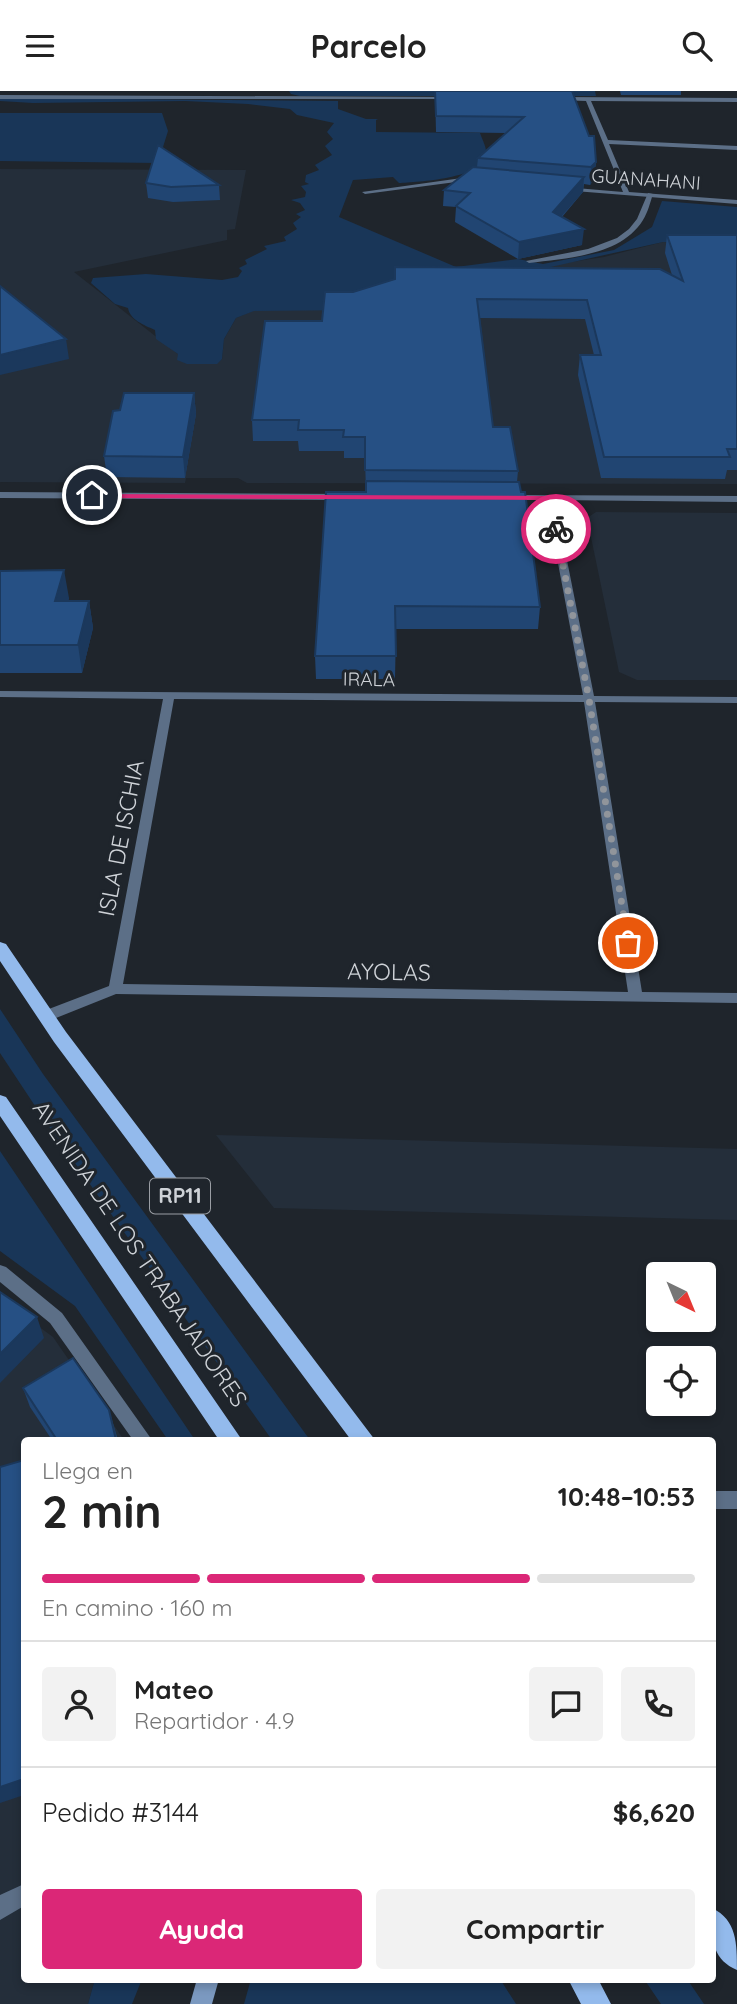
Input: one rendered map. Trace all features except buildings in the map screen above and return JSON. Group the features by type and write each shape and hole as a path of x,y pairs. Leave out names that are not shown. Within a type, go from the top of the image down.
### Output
{"main road":[{"name":"RP11","path":"0,948 46,1016 362,1437"},
{"name":"AVENIDA DE LOS TRABAJADORES","path":"0,1102 229,1437"},
{"path":"716,1927 737,1956"},
{"path":"201,2004 207,1983"},
{"path":"584,1983 597,2004"}],"street":[{"path":"694,91 699,100"},
{"path":"0,97 80,94 462,99"},
{"path":"546,99 737,100"},
{"path":"588,99 626,192"},
{"path":"604,142 737,148"},
{"path":"365,192 469,179 482,180"},
{"name":"GUANAHANI","path":"560,188 737,202"},
{"path":"529,261 580,253 610,243 634,228 650,194"},
{"path":"0,495 356,497"},
{"path":"495,497 737,499"},
{"path":"550,498 589,699 636,998"},
{"name":"IRALA","path":"0,694 737,699"},
{"name":"ISLA DE ISCHIA","path":"115,989 169,695"},
{"name":"AYOLAS","path":"46,1016 115,989 737,998"},
{"path":"0,1272 57,1318 141,1437"},
{"path":"716,1500 737,1500"},
{"path":"1,1906 21,1896"}],"shaded area":[{"path":"289,91 595,91 596,96 300,96"},
{"path":"0,98 338,101 338,109 366,119 378,119 376,132 480,133 486,154 474,169 420,182 399,183 393,177 353,180 339,217 456,267 518,259 543,264 614,250 652,227 662,201 737,207 737,243 663,242 357,310 254,311 236,318 224,339 222,359 217,364 187,364 177,360 178,354 156,339 155,330 138,322 128,308 115,304 91,283 93,278 146,274 222,280 238,277 242,271 239,268 247,264 245,260 267,249 264,246 286,241 284,237 297,229 293,223 301,217 296,214 305,210 300,203 291,200 305,197 306,192 301,186 309,184 305,182 306,175 319,170 315,165 332,155 325,146 333,139 327,132 334,123 297,115 290,109 248,104 185,101 33,103 0,101"},
{"path":"0,113 162,113 168,131 158,163 0,161"},
{"path":"0,169 246,170 235,229 227,230 227,240 74,272 178,354 206,363 217,363 222,359 224,339 236,318 255,310 604,257 663,242 737,243 737,484 247,483 238,478 186,478 185,483 0,482"},
{"path":"596,512 737,513 737,680 637,680 619,672 587,518"},
{"path":"0,1009 43,1074 308,1437 270,1437 45,1121 0,1053"},
{"path":"216,1135 737,1149 737,1220 274,1208"},
{"path":"0,1151 193,1437 166,1437 75,1306 0,1251"},
{"path":"0,1298 53,1337 122,1437 21,1437 21,1983 94,1983 88,2004 0,2004"},
{"path":"94,1983 140,1983 132,2004 88,2004"},
{"path":"250,1983 503,1983 516,2004 244,2004"},
{"path":"647,1983 690,1983 704,2004 661,2004"}],"way so far":[{"path":"556,529 589,699 628,943"}],"route":[{"path":"92,495 550,498 556,529"}]}
